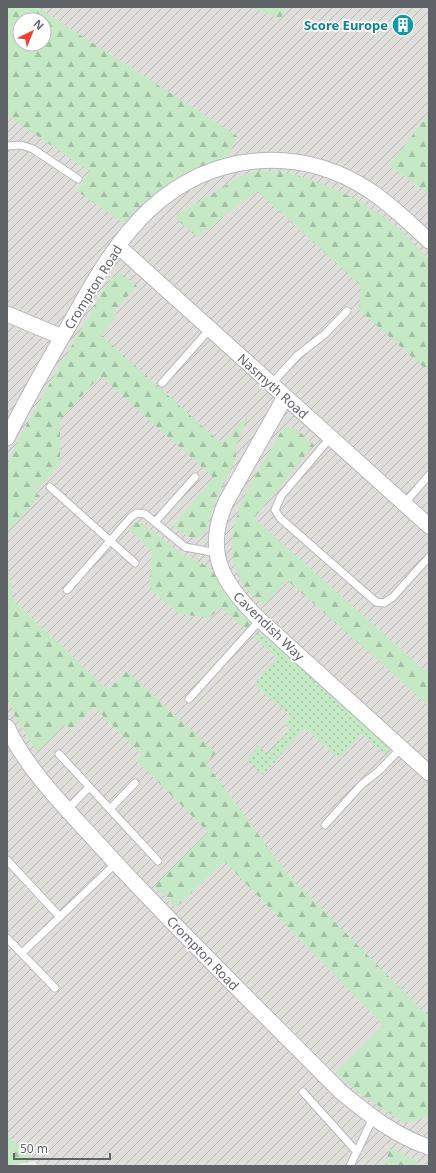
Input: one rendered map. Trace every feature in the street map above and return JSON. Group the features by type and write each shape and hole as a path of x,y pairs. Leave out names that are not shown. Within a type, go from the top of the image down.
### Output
{"street":[{"name":"Crompton Road","path":"7,438 24,404 62,337 98,275 118,246 149,210 166,196 191,180 236,164 270,159 315,166 349,179 383,200 429,241"},
{"name":"Nasmyth Road","path":"118,246 429,526"},
{"path":"7,314 62,337"},
{"name":"Cavendish Way","path":"285,397 223,509 218,526 217,552 220,566 227,583 241,602 429,773"},
{"name":"Crompton Road","path":"7,727 26,758 67,810 116,863 341,1092 373,1118 407,1138 429,1147"}],"lane":[{"path":"7,146 21,145 33,149 78,180"},
{"path":"271,384 298,355 325,334 347,311"},
{"path":"162,383 210,329"},
{"path":"330,438 280,496 276,510 280,518 376,602 384,603 393,597 429,557"},
{"path":"404,504 429,475"},
{"path":"155,522 195,477"},
{"path":"50,486 135,563"},
{"path":"67,590 133,515 141,513 145,514 185,546 217,552"},
{"path":"189,699 260,620"},
{"path":"325,824 360,785 379,771 401,748"},
{"path":"59,754 158,861"},
{"path":"110,809 136,783"},
{"path":"67,810 89,787"},
{"path":"7,860 60,917"},
{"path":"22,953 116,863"},
{"path":"7,938 55,988"},
{"path":"303,1092 357,1152"},
{"path":"350,1166 373,1118"}],"shaded area":[{"path":"7,7 429,7 429,1166 39,1166 7,1135"}],"green space":[{"path":"7,7 37,7 45,12 12,12 12,52 52,52 52,17 237,136 228,158 197,170 172,184 136,212 124,224 77,191 90,172 7,115"},
{"path":"248,7 285,7 281,19"},
{"path":"429,114 429,195 389,165"},
{"path":"262,171 277,171 299,176 353,198 380,214 393,224 429,260 429,372 359,310 361,286 257,191 197,237 174,217 243,175"},
{"path":"119,274 128,278 137,286 113,312 117,316 101,335 222,444 246,417 248,419 235,447 236,457 211,512 206,532 201,536 192,538 185,535 173,526 214,478 100,376 60,420 60,464 35,492 40,496 7,533 7,466 15,447 35,409 111,278"},
{"path":"287,427 295,428 314,445 254,518 425,671 429,667 429,706 287,580 267,602 262,604 240,580 232,552 233,534 237,516 252,481 280,433"},
{"path":"135,523 143,524 182,554 209,567 217,576 227,595 252,622 246,630 220,607 210,618 179,614 149,588 152,551 128,529"},
{"path":"7,560 14,601 108,690 127,671 216,753 206,763 288,875 429,1017 429,1117 405,1123 366,1098 335,1073 383,1025 224,861 176,908 155,886 208,832 137,761 142,755 94,707 71,730 64,725 37,752 14,714 7,696"},
{"path":"258,633 265,635 385,743 388,751 385,755 361,734 339,759 305,728 263,775 246,760 258,746 267,754 290,729 284,724 291,717 254,684 277,658 253,636"},
{"path":"7,1135 35,1161 7,1166"},
{"path":"389,1149 417,1160 418,1166 386,1166"}],"place":[{"name":"Score Europe","path":"403,25"}]}
